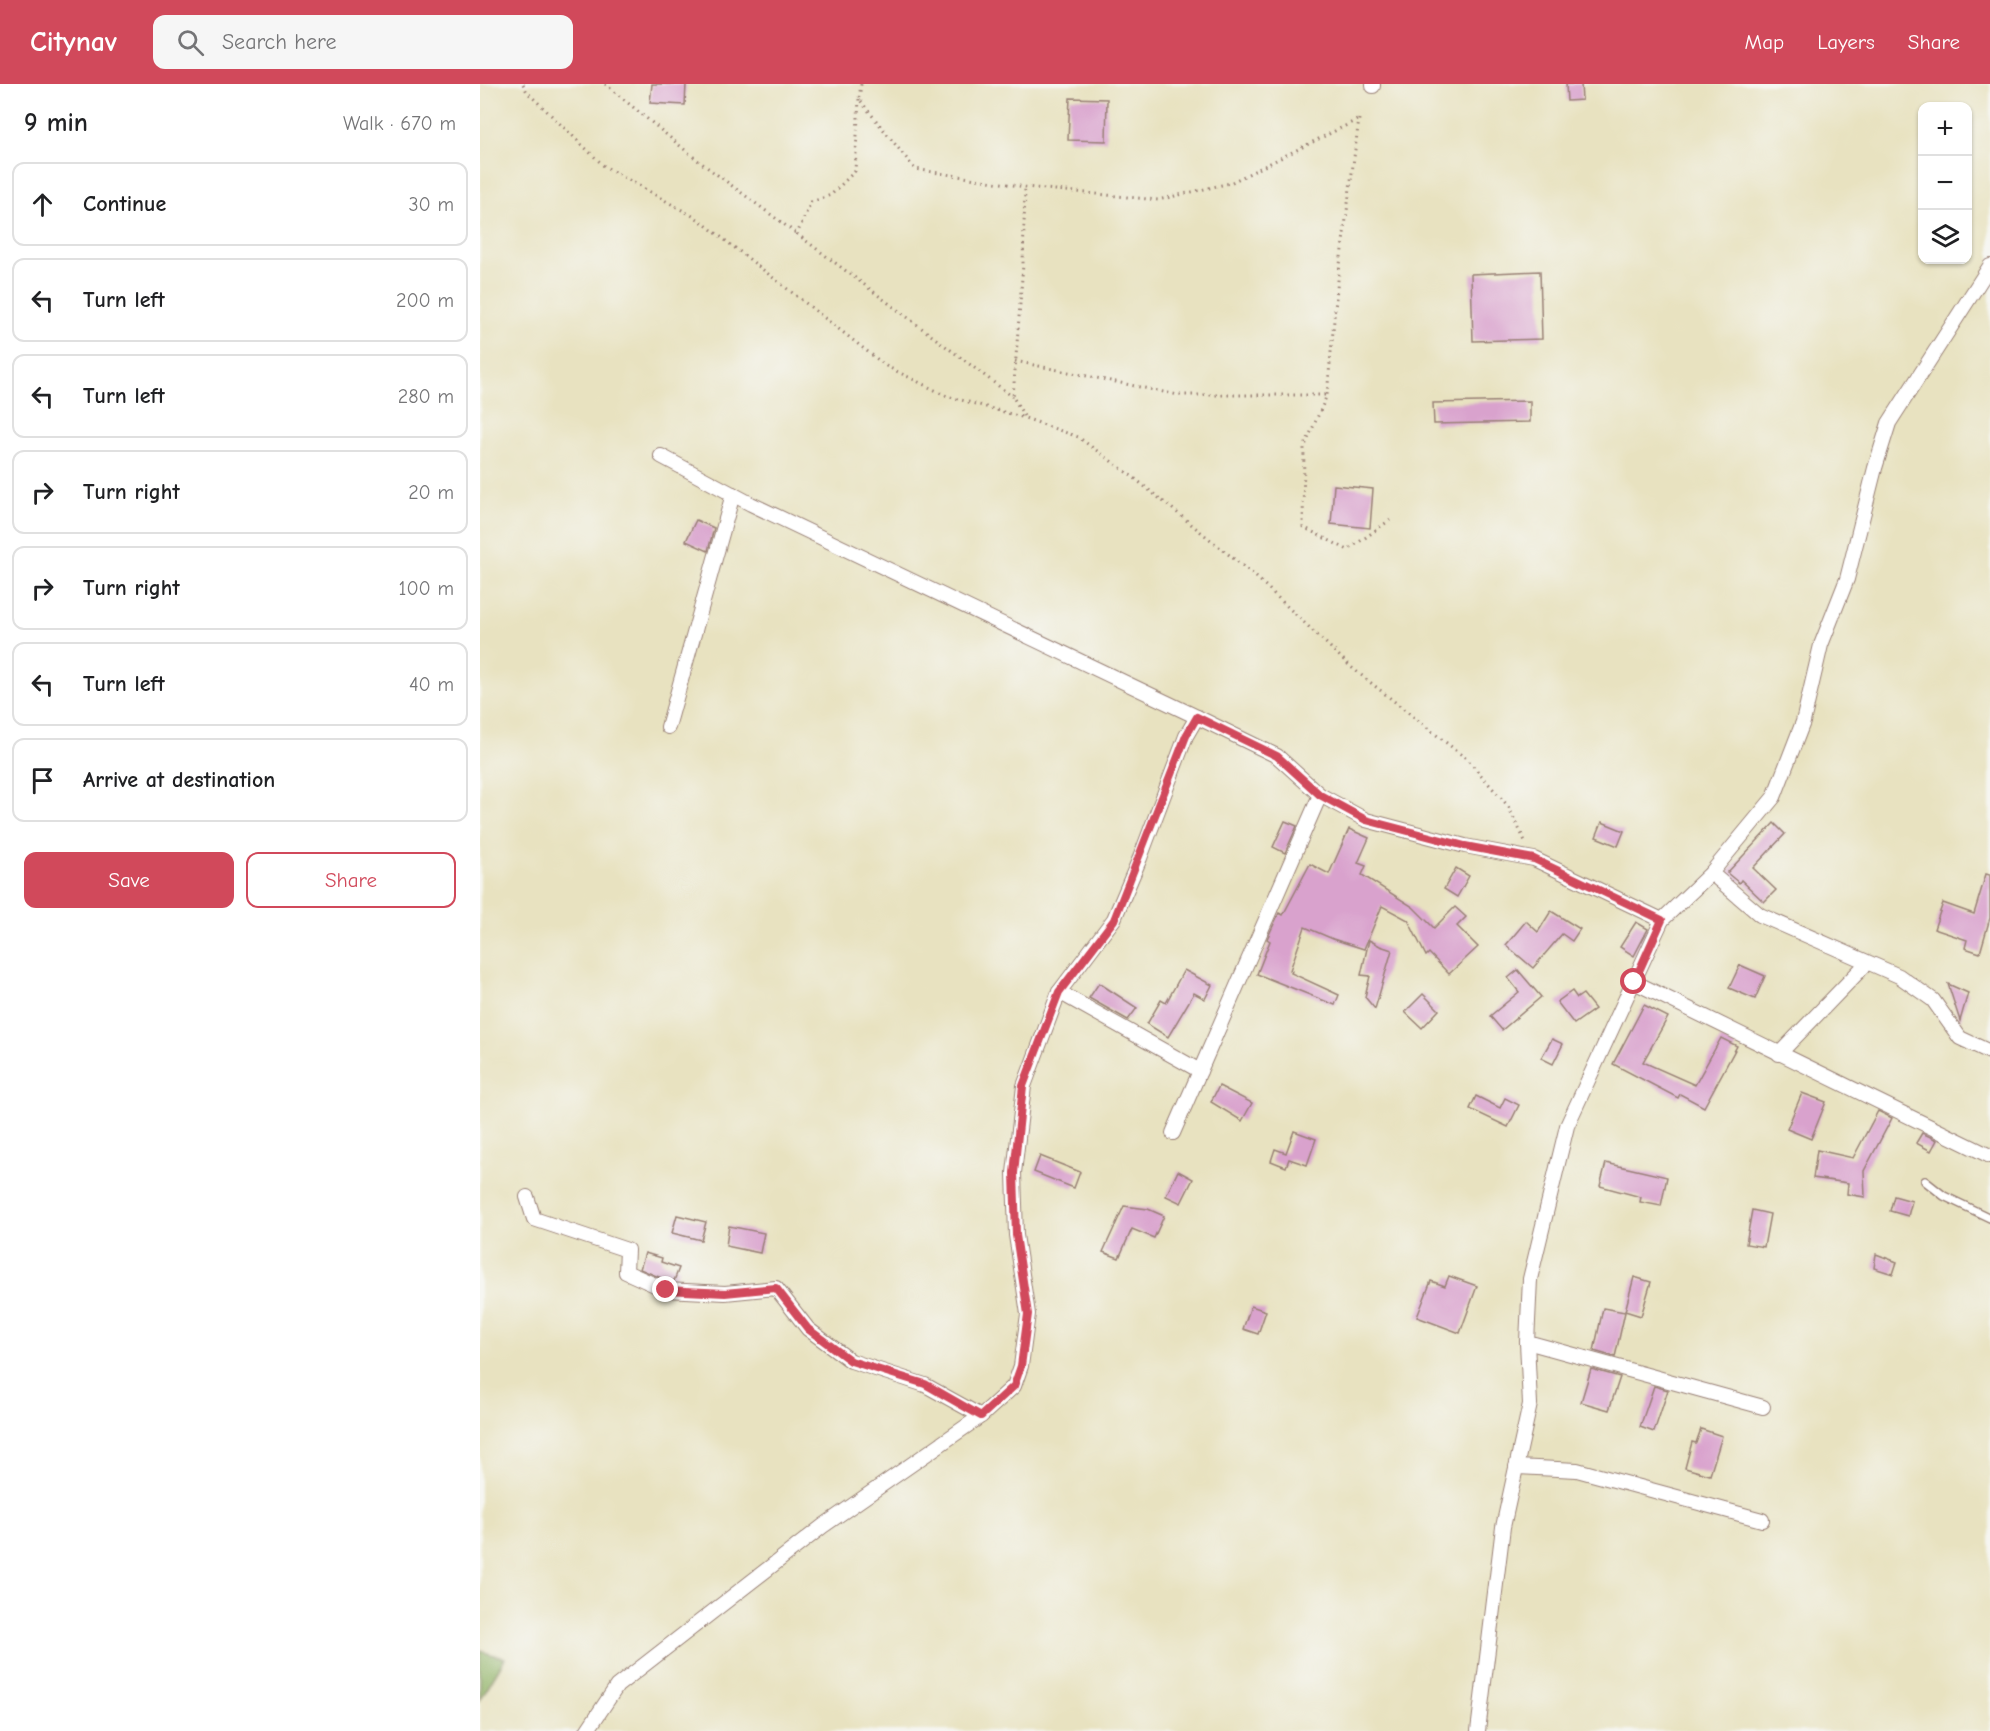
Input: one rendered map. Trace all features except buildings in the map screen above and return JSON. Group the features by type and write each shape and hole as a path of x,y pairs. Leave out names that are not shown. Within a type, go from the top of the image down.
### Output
{"street":[{"path":"1478,1731 1503,1527 1530,1404 1527,1342 1530,1279 1567,1126 1662,920 1711,873 1774,797 1803,722 1821,645 1847,579 1875,468 1889,423 1990,266"},
{"path":"662,456 733,494 1277,756 1320,795 1366,820 1465,846 1534,859 1662,920"},
{"path":"668,727 733,494"},
{"path":"587,1731 617,1686 823,1526 981,1416 1014,1386 1021,1366 1028,1314 1016,1235 1014,1173 1023,1086 1059,992 1114,920 1186,736 1197,717"},
{"path":"1173,1133 1320,795"},
{"path":"1711,873 1760,915 1899,976 1934,1000 1960,1038 1990,1052"},
{"path":"1779,1054 1867,963"},
{"path":"1634,982 1990,1156"},
{"path":"1059,992 1200,1071"},
{"path":"528,1197 534,1219 627,1250 626,1272 666,1290 725,1293 776,1288 808,1329 851,1361 925,1384 981,1416"},
{"path":"1527,1342 1763,1407"},
{"path":"1516,1467 1577,1470 1762,1520"}],"lane":[{"path":"1926,1181 1944,1196 1990,1218"}],"path":[{"path":"523,84 527,92 604,166 698,219 886,366 947,396 1025,418 1078,437 1133,477 1254,575 1351,667 1468,760 1508,806 1534,859"},
{"path":"605,84 696,159 1013,397 1025,418"},
{"path":"797,234 811,202 831,195 855,171 861,84"},
{"path":"859,99 915,169 1025,187 1158,200 1230,183 1359,119 1337,288 1327,395 1304,448 1303,527 1348,550 1390,520"},
{"path":"1013,397 1023,264 1025,187"},
{"path":"1015,361 1178,395 1327,395"}],"green space":[{"path":"480,1651 505,1658 480,1700"}],"route":[{"path":"666,1290 725,1293 776,1288 808,1329 851,1361 925,1384 981,1416 1014,1386 1021,1366 1028,1314 1016,1235 1014,1173 1023,1086 1059,992 1114,920 1186,736 1197,717 1277,756 1320,795 1366,820 1465,846 1534,859 1662,920 1634,982"}]}
